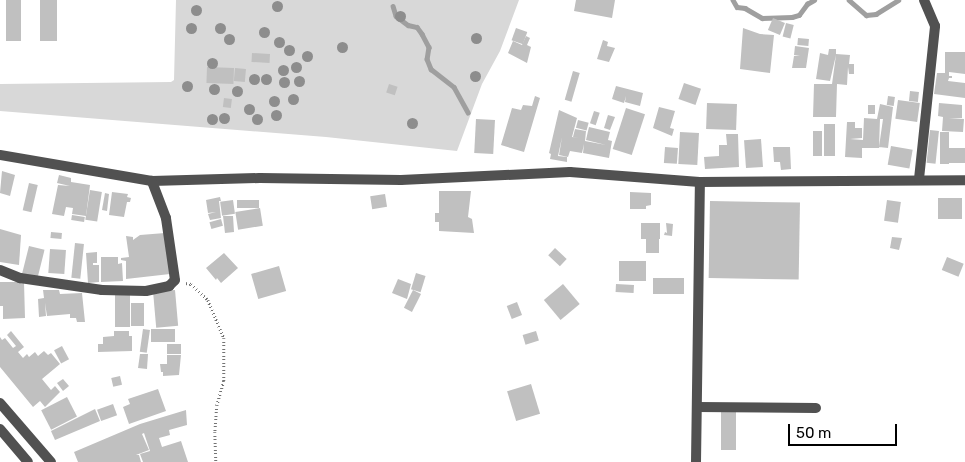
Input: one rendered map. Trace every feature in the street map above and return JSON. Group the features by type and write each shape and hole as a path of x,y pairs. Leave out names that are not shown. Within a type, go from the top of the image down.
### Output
{"street":[{"path":"919,180 935,26 924,0"},
{"path":"0,155 152,181 260,178 401,180 570,172 700,182 965,180"},
{"path":"0,270 20,278 102,290 146,291 169,286 175,280 166,218 152,181"},
{"path":"696,462 700,182"},
{"path":"0,403 51,462"},
{"path":"697,407 816,408"},
{"path":"0,429 28,462"}],"path":[{"path":"175,280 191,284 208,300 224,338 224,381 217,405 215,432 216,462"}],"shaded area":[{"path":"176,0 519,0 500,51 482,84 457,151 326,137 0,111 0,84 171,82 174,80"}],"building":[{"path":"6,0 21,0 21,41 6,41"},
{"path":"40,0 57,0 57,41 40,41"},
{"path":"576,0 615,0 612,18 574,11"},
{"path":"773,18 785,23 780,35 768,30"},
{"path":"786,23 794,25 790,39 783,37"},
{"path":"516,28 527,32 523,44 512,40"},
{"path":"743,28 760,34 774,35 770,73 740,69"},
{"path":"526,36 530,38 527,45 531,47 527,63 508,53 513,41 522,45"},
{"path":"798,38 809,39 808,46 797,45"},
{"path":"603,40 608,42 607,46 615,48 609,62 597,59"},
{"path":"795,46 809,48 806,68 792,68 794,56 800,56 794,55"},
{"path":"829,49 836,49 836,54 850,55 849,64 854,64 854,74 849,74 848,67 847,85 837,84 836,117 813,117 814,84 832,84 836,55 830,81 816,79 820,53 828,55"},
{"path":"945,52 965,52 965,74 949,72 949,76 952,76 952,78 949,78 948,81 965,83 965,98 934,94 937,73 945,73"},
{"path":"252,53 270,54 270,63 252,62"},
{"path":"207,67 234,68 233,84 206,83"},
{"path":"235,68 246,69 245,82 234,81"},
{"path":"573,71 580,73 571,102 565,100"},
{"path":"684,83 701,89 695,105 678,99"},
{"path":"389,84 398,87 395,95 386,93"},
{"path":"616,86 643,93 640,106 625,102 626,96 624,103 612,99"},
{"path":"910,91 919,92 918,102 909,101"},
{"path":"535,96 540,98 524,152 501,145 512,108 521,110 523,105 532,106"},
{"path":"888,96 895,97 894,106 887,105"},
{"path":"224,98 232,99 231,108 223,107"},
{"path":"898,100 920,103 917,122 895,119"},
{"path":"707,103 737,104 736,130 706,129"},
{"path":"939,103 962,105 962,118 949,118 964,119 963,132 942,131 943,117 938,116"},
{"path":"880,104 893,107 888,148 862,148 862,158 845,157 847,122 855,122 855,128 862,128 862,138 850,139 863,140 864,118 877,119","holes":["880,119 883,119 879,147"]},
{"path":"868,105 875,105 875,114 868,114"},
{"path":"659,107 675,111 670,128 674,129 672,136 653,128"},
{"path":"626,108 645,114 632,155 613,149"},
{"path":"559,110 577,118 572,137 579,138 573,137 575,129 586,131 585,141 606,145 586,140 589,127 610,132 608,140 612,141 609,158 583,153 584,144 582,153 570,151 568,157 559,155 562,137 558,156 567,157 567,162 550,159 551,154 549,153"},
{"path":"594,111 600,113 596,125 590,123"},
{"path":"608,115 615,117 610,130 604,128"},
{"path":"476,119 495,120 493,154 474,153"},
{"path":"578,120 589,123 587,131 576,128"},
{"path":"824,124 835,124 835,156 824,156"},
{"path":"930,130 939,131 936,164 927,163"},
{"path":"813,131 822,131 822,156 813,156"},
{"path":"680,132 699,133 697,165 678,164"},
{"path":"940,132 949,132 949,164 940,164"},
{"path":"726,134 738,134 739,167 705,169 704,157 719,156 719,145 727,145"},
{"path":"761,139 763,167 746,168 744,140"},
{"path":"891,146 913,150 909,169 888,165"},
{"path":"665,147 678,148 677,164 664,163"},
{"path":"773,147 790,147 791,169 781,170 780,162 774,162"},
{"path":"948,148 965,148 965,163 948,163"},
{"path":"2,171 15,175 10,196 0,193"},
{"path":"59,175 71,178 71,182 90,185 86,216 72,214 73,208 66,207 64,216 52,214 58,185 70,186 57,183"},
{"path":"29,183 38,185 31,212 23,210"},
{"path":"90,190 102,192 97,222 85,220"},
{"path":"439,191 471,191 468,217 472,219 474,233 439,231 439,222 435,222 435,213 439,213"},
{"path":"112,192 128,194 127,197 131,198 130,202 127,202 124,217 109,215"},
{"path":"630,192 651,193 651,205 646,206 646,209 630,209"},
{"path":"105,193 109,194 107,211 102,210"},
{"path":"385,194 387,207 372,209 370,196"},
{"path":"220,197 221,218 210,220 208,214 216,212 208,213 206,200"},
{"path":"938,198 962,198 962,219 938,219"},
{"path":"233,200 235,214 222,216 220,202"},
{"path":"237,200 259,200 259,208 237,208"},
{"path":"887,200 901,202 898,223 884,221"},
{"path":"710,201 800,203 799,280 709,278"},
{"path":"260,208 263,226 238,230 235,212"},
{"path":"72,215 85,217 84,222 71,220"},
{"path":"223,216 233,216 234,232 225,233"},
{"path":"221,219 223,226 211,229 209,222"},
{"path":"641,223 660,223 660,239 641,239"},
{"path":"666,223 673,224 672,236 664,235 665,232 667,233"},
{"path":"0,229 21,235 19,265 0,262"},
{"path":"51,232 62,233 61,239 50,238"},
{"path":"165,233 170,274 126,279 126,261 121,260 121,258 129,257 126,236 133,237 133,240 140,235"},
{"path":"892,237 902,238 899,250 890,248"},
{"path":"646,239 659,239 659,253 646,253"},
{"path":"75,243 84,244 80,279 71,278"},
{"path":"29,246 45,250 37,280 22,276"},
{"path":"555,248 567,259 560,266 548,255"},
{"path":"50,249 66,250 64,274 48,273"},
{"path":"97,252 97,263 93,263 93,265 99,265 99,282 88,283 86,253"},
{"path":"224,253 238,268 221,283 206,268"},
{"path":"101,257 118,257 118,264 122,263 123,281 101,282"},
{"path":"947,257 964,264 958,277 942,270"},
{"path":"619,261 646,261 646,281 619,281"},
{"path":"279,266 286,291 258,299 251,274"},
{"path":"416,273 426,276 421,292 411,289"},
{"path":"653,278 684,278 684,294 653,294"},
{"path":"398,279 411,284 407,299 392,293"},
{"path":"0,282 24,282 25,318 3,319 3,306 0,306"},
{"path":"563,284 580,304 561,320 544,300"},
{"path":"616,284 634,285 634,293 616,292"},
{"path":"43,290 59,290 60,294 82,293 85,322 77,322 76,318 70,318 70,314 47,316 45,303 46,316 39,317 38,299 44,298"},
{"path":"175,290 178,326 156,328 153,292"},
{"path":"413,290 421,294 412,312 404,308"},
{"path":"115,294 130,294 130,327 115,327"},
{"path":"517,302 522,315 512,319 507,306"},
{"path":"131,303 144,303 144,326 131,326"},
{"path":"143,329 150,330 147,353 140,352"},
{"path":"151,329 175,329 175,342 151,342"},
{"path":"11,331 24,347 18,352 23,358 27,354 29,357 35,352 38,356 44,351 48,355 51,353 60,364 42,379 51,390 55,386 60,392 45,407 40,401 33,407 0,367 0,337 2,340 5,338 13,348 16,346 7,335"},
{"path":"114,331 129,331 129,336 132,336 132,351 98,352 98,344 103,344 103,337 114,336"},
{"path":"536,331 539,341 526,345 523,335"},
{"path":"167,344 181,344 181,354 167,354"},
{"path":"62,346 69,359 61,363 54,350"},
{"path":"140,354 148,354 147,369 138,368"},
{"path":"167,355 181,355 179,375 163,376 160,364 167,364"},
{"path":"120,376 122,385 113,387 111,378"},
{"path":"63,379 69,386 63,391 57,383"},
{"path":"531,384 540,414 516,421 507,391"},
{"path":"158,389 166,411 129,424 123,407 130,404 128,399"},
{"path":"67,397 77,417 51,430 41,410"},
{"path":"113,404 117,415 101,421 97,410"},
{"path":"95,409 100,421 55,440 51,431"},
{"path":"186,410 187,425 169,430 170,435 159,438 162,447 181,441 188,462 143,462 140,454 150,451 144,433 142,434 149,450 136,455 139,455 141,462 78,462 74,452 140,424"},
{"path":"721,412 736,412 736,450 721,450"}],"waterway":[{"path":"733,0 737,7 745,8 762,18 799,15 807,4 814,0"},
{"path":"849,0 866,15 876,14 898,0"},
{"path":"393,6 396,16 408,25 417,27 422,34 429,47 427,59 431,69 454,87 468,112"}]}
